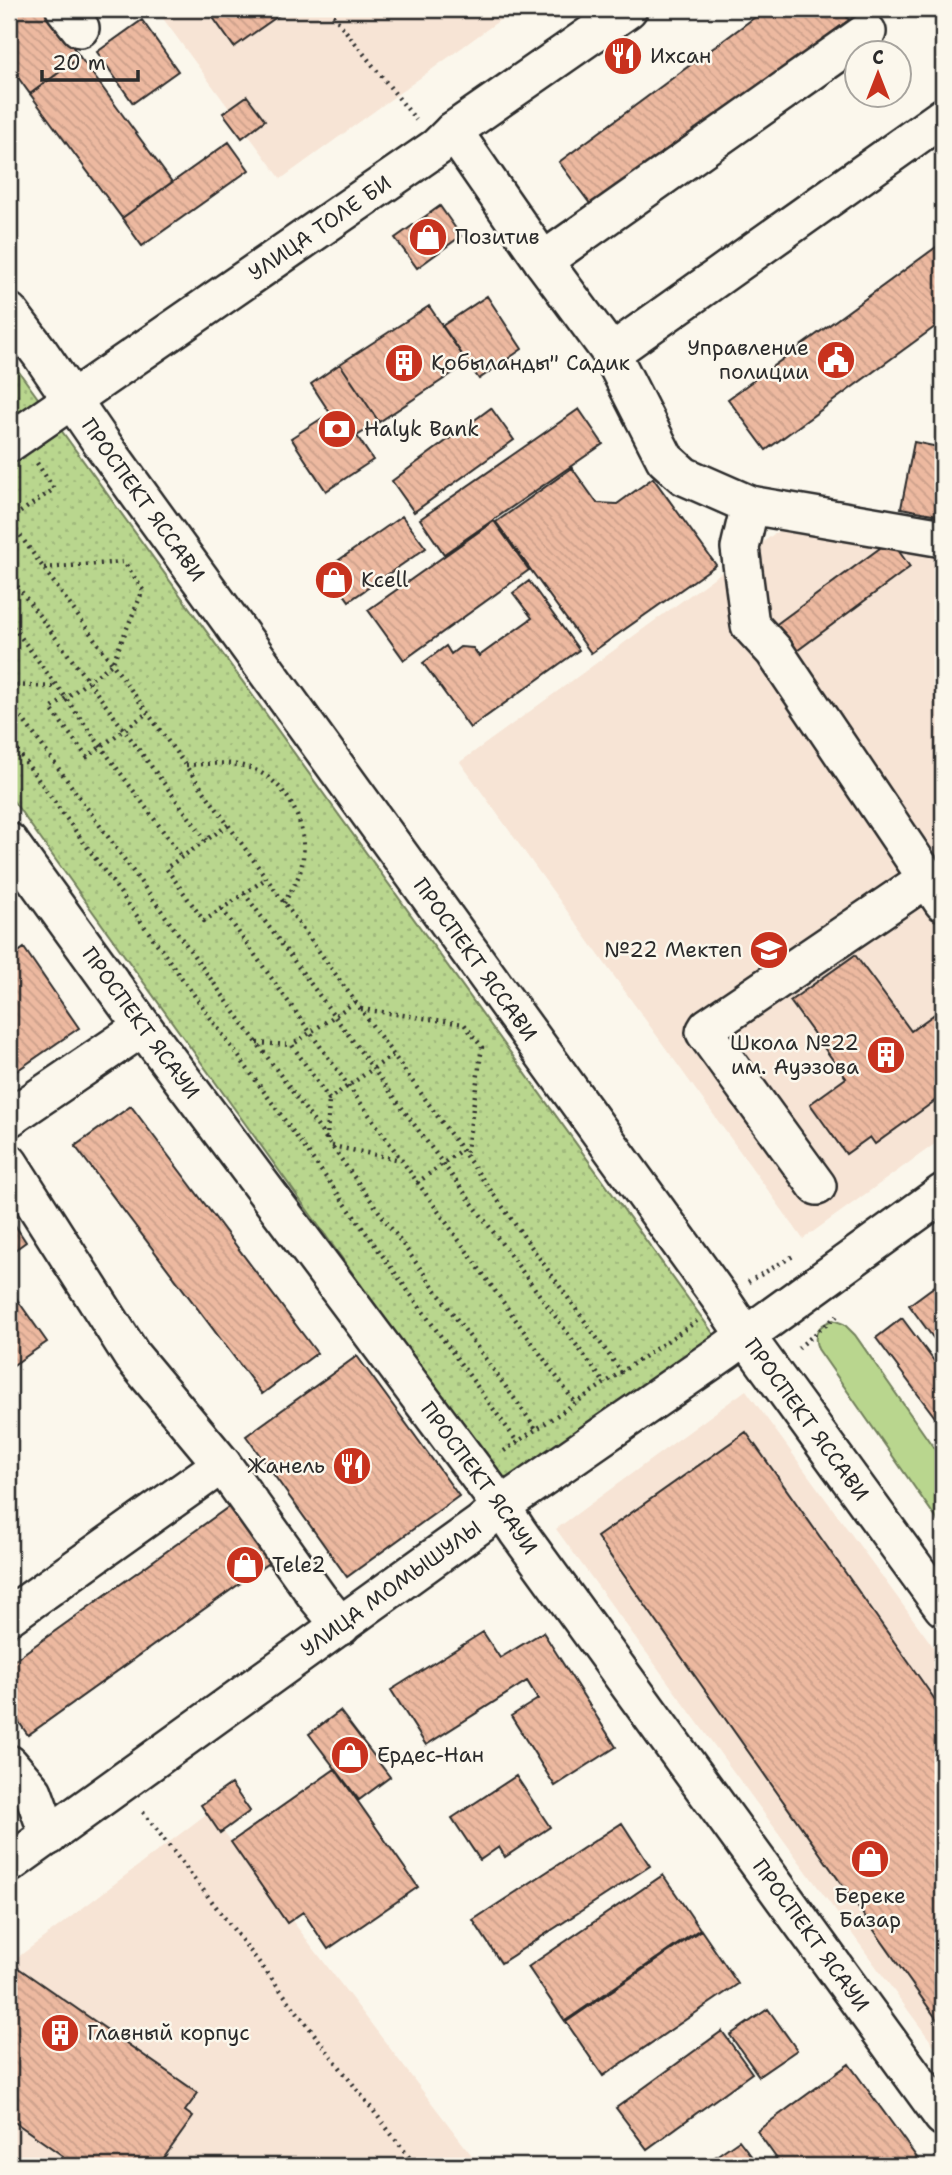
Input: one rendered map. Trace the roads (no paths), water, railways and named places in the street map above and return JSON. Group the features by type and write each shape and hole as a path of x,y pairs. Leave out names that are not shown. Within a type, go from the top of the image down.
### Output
{"street":[{"name":"УЛИЦА ТОЛЕ БИ","path":"14,440 437,147 453,131 628,9"},
{"path":"543,261 867,32"},
{"path":"611,353 943,117"},
{"path":"453,131 611,353 665,459 684,476 750,505 943,538"},
{"name":"ПРОСПЕКТ ЯССАВИ","path":"9,312 744,1335 943,1607"},
{"path":"750,505 740,548 750,625 774,651 935,891 708,1027 705,1032 817,1186"},
{"name":"ПРОСПЕКТ ЯСАУИ","path":"9,842 143,1027 501,1506 943,2117"},
{"path":"9,1118 143,1027"},
{"path":"9,1163 132,1356 222,1464 341,1626"},
{"name":"УЛИЦА МОМЫШУЛЫ","path":"9,1864 341,1626 482,1523 501,1506 725,1351 744,1335 939,1206"},
{"path":"9,1616 222,1464"},
{"path":"9,1763 33,1792 49,1836"}],"place":[{"name":"Ихсан","path":"623,56"},
{"name":"Позитив","path":"428,237"},
{"name":"Управление полиции","path":"836,360"},
{"name":"Қобыланды\" Садик","path":"404,363"},
{"name":"Halyk Bank","path":"337,429"},
{"name":"Kcell","path":"334,580"},
{"name":"№22 Мектеп","path":"769,950"},
{"name":"Школа №22 им. Ауэзова","path":"886,1055"},
{"name":"Жанель","path":"352,1466"},
{"name":"Tele2","path":"245,1565"},
{"name":"Ердес-Нан","path":"350,1755"},
{"name":"Береке Базар","path":"870,1859"},
{"name":"Главный корпус","path":"60,2033"}]}
